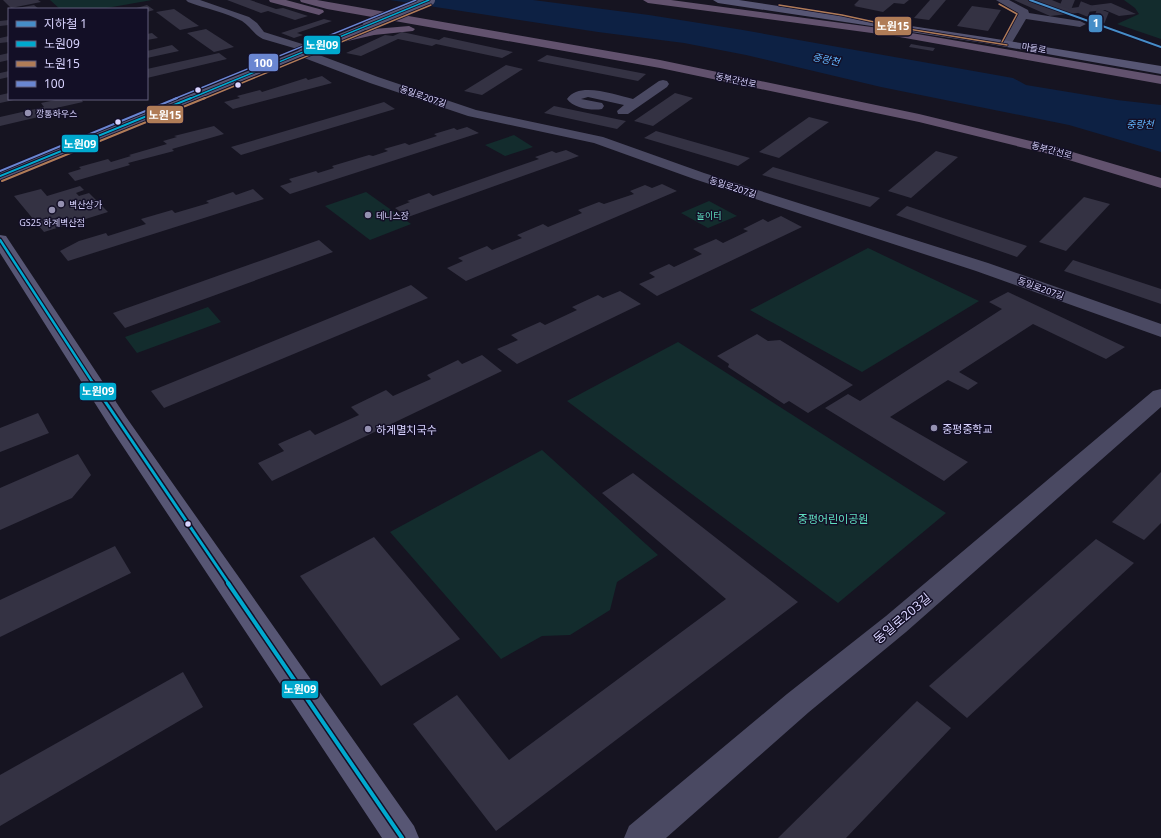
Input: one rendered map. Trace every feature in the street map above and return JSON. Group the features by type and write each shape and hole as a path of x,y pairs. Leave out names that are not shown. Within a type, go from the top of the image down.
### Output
{"highway":[{"path":"274,0 337,19 334,32 326,43"},
{"name":"동부간선로","path":"305,0 327,6 660,64 977,131 1122,170 1161,183"},
{"path":"648,0 894,33 1161,80"},
{"path":"672,0 746,13"},
{"path":"326,43 374,32 412,29 614,59 660,64"}],"main road":[{"path":"0,176 429,0"},
{"name":"마들로","path":"718,0 1161,65"},
{"name":"마들로","path":"751,0 903,23 1161,70"},
{"path":"780,0 843,10 903,23"},
{"path":"0,240 118,422 402,838"}],"street":[{"path":"191,0 246,20 253,25 260,34 307,51"},
{"path":"1001,0 1024,12 1007,42"},
{"path":"1022,15 1080,24"},
{"name":"동일로207길","path":"307,51 374,80 473,113 598,140 699,176 982,267 1161,331"},
{"path":"615,109 623,111 663,84"},
{"path":"598,106 576,102 573,99 580,94 588,93 634,103"},
{"name":"동일로203길","path":"641,838 798,703 896,624 1161,396"}],"green space":[{"path":"50,0 152,0 107,8 59,8"},
{"path":"1124,0 1161,0 1161,39 1117,24 1139,14 1135,8"},
{"path":"514,135 533,147 505,156 485,145"},
{"name":"테니스장","path":"366,192 411,224 370,240 325,206"},
{"name":"놀이터","path":"709,201 737,216 708,228 681,213"},
{"path":"868,248 979,301 862,372 750,310"},
{"path":"208,307 221,322 137,353 125,337"},
{"name":"중평어린이공원","path":"678,342 946,513 838,603 567,401"},
{"path":"542,450 658,555 617,582 610,610 570,635 542,636 501,659 390,532"}],"water":[{"name":"중랑천","path":"390,0 533,0 649,15 743,30 1013,78 1026,85 1117,100 1161,105 1161,152 1069,125 881,87 746,55 684,43 598,32"}],"building":[{"path":"3,0 38,0 41,2 11,8"},
{"path":"227,0 250,0 276,9 283,8 308,16 295,20 268,11 261,13"},
{"path":"859,0 909,0 904,4 894,3 883,12 854,6"},
{"path":"930,0 946,0 929,20 914,18"},
{"path":"1014,0 1052,0 1071,8 1111,3 1136,14 1119,16 1105,10 1050,16"},
{"path":"34,5 38,8 17,8"},
{"path":"147,5 154,10 148,12 148,8 136,8"},
{"path":"972,6 1001,10 988,31 957,26"},
{"path":"174,9 199,26 180,30 156,12"},
{"path":"324,19 332,21 297,33 303,35 294,38 281,33"},
{"path":"8,20 8,25 0,26 0,21"},
{"path":"206,29 234,47 214,52 187,33"},
{"path":"402,32 439,40 444,37 513,52 502,58 436,44 432,46 398,39 361,56 346,53 385,35 393,36"},
{"path":"152,33 158,38 148,40 148,34"},
{"path":"8,36 8,42 0,43 0,38"},
{"path":"911,44 935,48 933,51 909,47"},
{"path":"172,45 179,51 148,58 148,51"},
{"path":"8,53 8,60 0,62 0,55"},
{"path":"219,53 227,59 148,78 148,69"},
{"path":"547,55 646,74 638,81 537,61"},
{"path":"506,65 523,69 482,95 464,91"},
{"path":"8,71 8,77 0,79 0,73"},
{"path":"322,76 332,83 233,109 224,102 240,98 237,96 260,90 262,92 306,78 308,80"},
{"path":"8,93 8,100 14,100 0,103 0,95"},
{"path":"675,93 693,98 653,126 634,121"},
{"path":"55,100 82,100 83,102 47,110 51,114 0,126 0,117 44,107 41,103"},
{"path":"384,102 395,109 241,155 231,147"},
{"path":"554,106 626,121 617,129 544,113"},
{"path":"809,117 829,122 779,158 759,152"},
{"path":"214,126 224,134 172,149 174,151 128,163 130,165 75,181 68,173 81,169 79,167 108,159 111,162 131,156 129,155 167,144 163,141 177,137 174,136"},
{"path":"467,127 479,133 290,194 280,186 292,182 289,179 316,171 318,173 334,168 332,166 388,151 384,149 405,143 409,145 437,136 434,134 454,128 457,130"},
{"path":"656,131 750,158 738,166 644,138"},
{"path":"566,150 579,156 408,217 395,208 410,202 407,201 429,193 433,196 539,159 535,157 552,151 556,153"},
{"path":"936,151 958,157 911,198 888,191"},
{"path":"773,167 880,198 870,207 762,175"},
{"path":"662,184 677,191 466,281 447,268 463,261 458,258 487,246 492,250 522,238 517,235 543,224 548,227 582,213 578,210 599,202 604,204 634,194 630,191 645,185 652,188"},
{"name":"벽산상가","path":"80,186 84,190 76,193 79,196 89,193 108,212 44,232 14,196 41,189 47,196"},
{"path":"253,189 264,199 68,261 60,251 79,241 106,233 108,236 146,224 141,219 172,210 175,213 209,203 206,201 233,192 236,195"},
{"path":"1084,197 1110,204 1066,251 1039,242"},
{"path":"907,206 1027,246 1017,257 896,215"},
{"path":"781,216 802,227 657,296 639,284 655,277 649,273 669,264 674,267 702,254 693,249 716,239 723,243 748,231 743,229 763,219 768,222"},
{"path":"319,240 333,252 125,328 113,313"},
{"path":"1073,260 1161,289 1161,304 1064,271"},
{"path":"411,285 428,298 164,408 151,391"},
{"path":"620,291 641,304 517,364 497,349 518,340 511,335 540,322 545,325 577,310 572,307 598,295 603,298"},
{"name":"중평중학교","path":"1008,292 1125,347 1106,359 1033,324 959,372 978,383 968,390 948,380 890,417 968,462 944,481 825,408 848,394 860,401 1002,309 989,302"},
{"path":"757,334 768,341 780,340 853,385 808,413 789,401 784,404 728,367 729,364 717,356"},
{"path":"482,355 502,371 272,481 258,463 284,451 278,444 310,430 315,435 359,415 351,407 386,390 393,396 431,379 427,375 458,360 462,364"},
{"path":"38,413 49,433 0,452 0,428"},
{"path":"78,454 91,475 72,498 0,530 0,488"},
{"path":"1161,472 1161,523 1144,540 1112,522"},
{"path":"633,473 798,602 496,831 413,724 457,695 509,760 726,599 602,493"},
{"path":"374,537 460,639 381,686 300,576"},
{"path":"1096,539 1134,563 967,718 929,686"},
{"path":"115,546 131,573 0,637 0,600"},
{"path":"183,672 203,707 0,826 0,775"},
{"path":"917,701 951,728 846,838 778,838"}],"tunnel":[{"path":"1062,0 1109,19 1108,20"}],"metro line":[{"name":"1","path":"1030,0 1161,47"}],"transit line":[{"name":"100","path":"0,171 416,0"},
{"name":"노원09","path":"0,176 303,53 429,0"},
{"name":"노원15","path":"999,4 1017,14 1002,42"},
{"name":"노원15","path":"2,181 305,58 431,5"},
{"name":"노원15","path":"779,5 842,15 902,28 1007,45"},
{"name":"노원09","path":"0,240 118,422 402,838"}],"place":[{"name":"깡통하우스","path":"28,113"},
{"name":"벽산상가","path":"61,204"},
{"name":"GS25 하계벽산점","path":"52,210"},
{"name":"테니스장","path":"368,215"},
{"name":"중평중학교","path":"934,428"},
{"name":"하계멸치국수","path":"368,429"}]}
